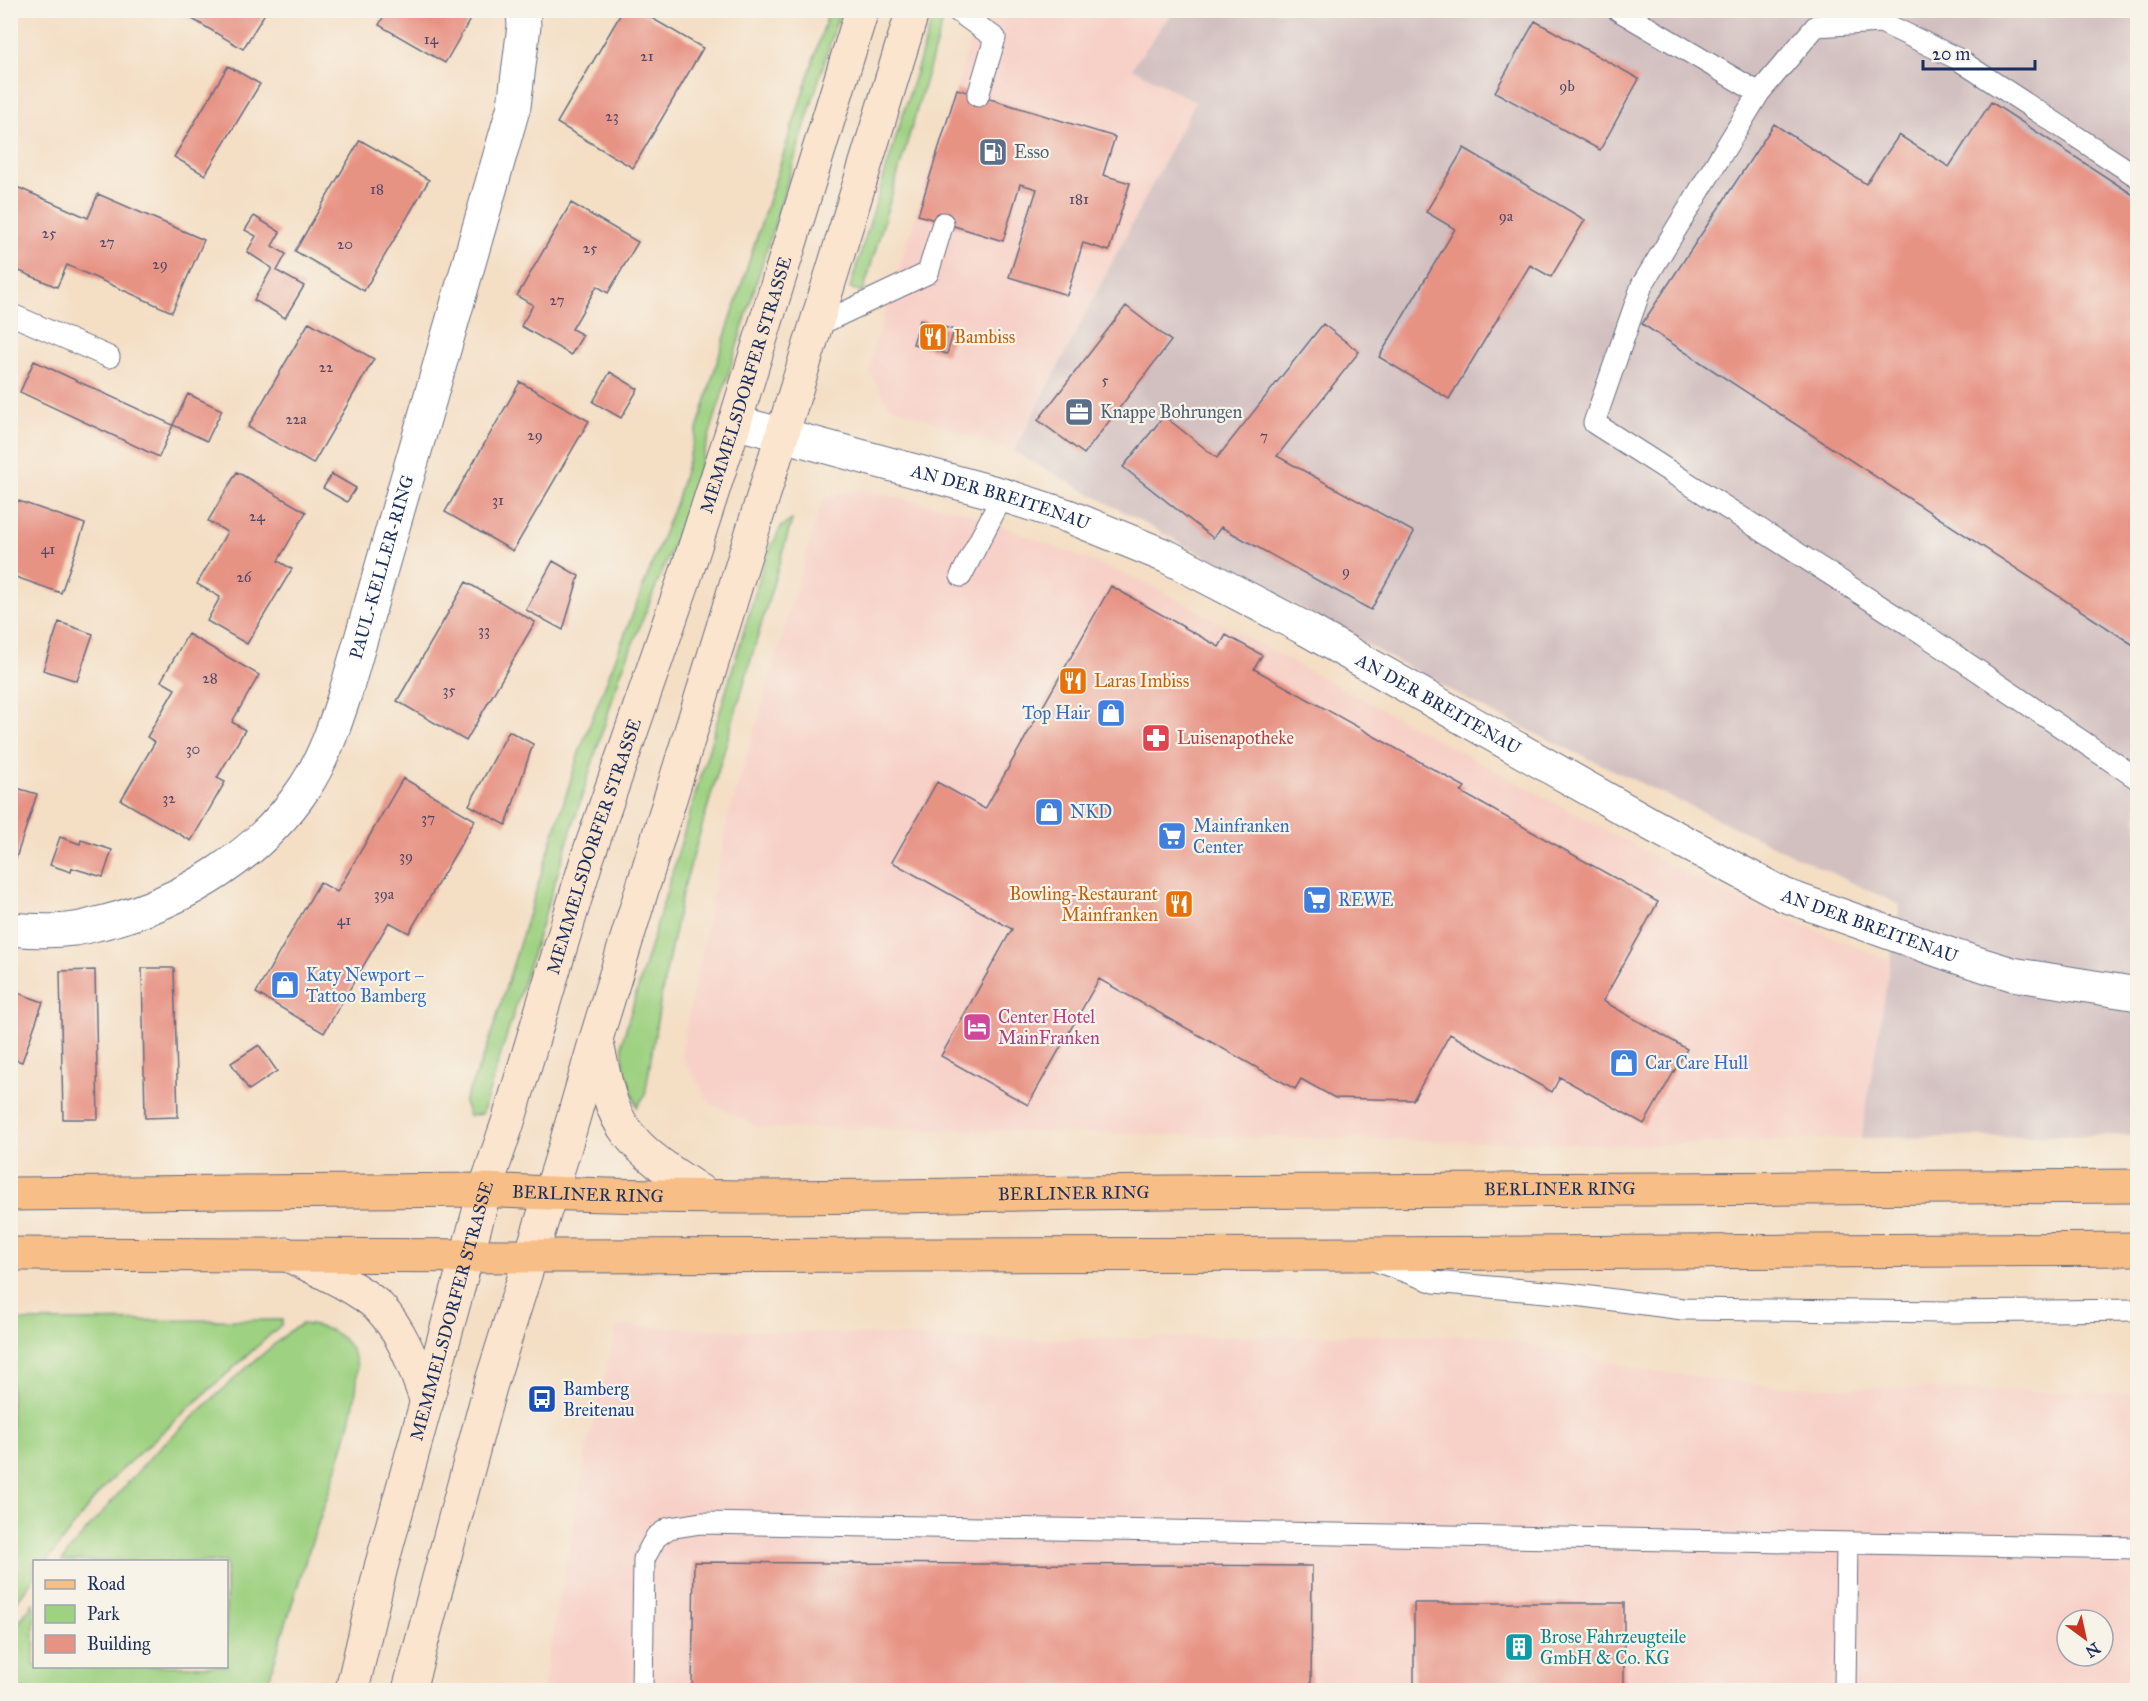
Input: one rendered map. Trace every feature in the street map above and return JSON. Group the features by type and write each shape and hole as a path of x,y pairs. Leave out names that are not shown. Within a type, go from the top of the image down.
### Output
{"main road":[{"name":"MEMMELSDORFER STRASSE","path":"352,1690 381,1567 485,1190 508,1122 587,859 686,574 735,422 862,10"},
{"path":"409,1690 490,1388 913,10"},
{"path":"596,1040 613,1106 626,1131 670,1172 709,1197"},
{"name":"BERLINER RING","path":"10,1194 485,1190 550,1194 709,1197 1528,1188 2138,1186"},
{"path":"10,1254 531,1256 2138,1249"},
{"path":"286,1254 343,1284 379,1307 400,1335 427,1402"}],"street":[{"name":"PAUL-KELLER-RING","path":"10,929 34,931 75,929 119,918 162,903 214,874 264,837 310,778 327,747 346,691 514,106 524,26 523,10"},
{"name":"AN DER BREITENAU","path":"735,422 1003,495 1068,516 1168,557 1306,629 1654,826 1784,895 1957,957 2012,974 2138,994"}],"lane":[{"path":"956,10 995,38 978,96"},
{"path":"1618,10 1759,93"},
{"path":"2138,177 1956,58 1881,22 1816,26 1759,93 1642,285 1594,423 1922,633 2138,779"},
{"path":"816,326 928,273 943,223"},
{"path":"10,314 109,357"},
{"path":"961,576 1003,495"},
{"path":"1358,1254 1434,1282 1568,1294 1683,1309 1947,1312 2138,1310"},
{"path":"642,1690 644,1559 656,1537 669,1528 700,1523 2138,1548"},
{"path":"1845,1690 1847,1543"}],"shaded area":[{"path":"2105,10 2116,18 2121,11 2137,11 2137,1135 1861,1138 1900,905 1496,715 1014,452 1195,102 1132,68 1173,11"},
{"path":"980,11 1173,11 1132,68 1195,102 1014,452 889,405 869,372 874,348"},
{"path":"861,490 965,512 1142,581 1723,893 1891,961 1861,1138 1638,1145 866,1128 761,1128 710,1103 681,1054 727,823 823,498"},
{"path":"617,1326 1021,1340 1323,1335 1490,1336 1643,1370 1774,1386 2137,1393 2137,1690 543,1690 586,1453"}],"green space":[{"path":"829,11 840,11 691,495 620,675 482,1114 469,1116 464,1102 486,1051 580,750 676,502 717,362"},
{"path":"934,13 943,21 863,292 850,288"},
{"path":"792,520 682,894 661,997 645,1095 637,1107 624,1067 622,1042 765,560 781,527"},
{"path":"282,1320 282,1324 127,1464 98,1494 48,1560 33,1560 33,1579 11,1609 11,1321"},
{"path":"302,1324 334,1332 351,1349 355,1358 357,1375 355,1398 341,1455 266,1690 11,1690 11,1633 33,1603 33,1668 228,1668 228,1560 63,1560 153,1454 291,1330"}],"building":[{"path":"177,10 267,10 243,49"},
{"path":"387,10 462,10 472,16 445,63 379,25"},
{"path":"623,10 638,10 703,48 633,168 557,123"},
{"path":"1535,21 1639,79 1600,150 1495,92"},
{"path":"228,66 260,84 205,175 174,157"},
{"path":"957,89 1115,137 1103,175 1130,183 1109,251 1083,243 1067,295 1009,277 1037,189 1020,184 1003,241 918,215"},
{"path":"1991,102 2138,198 2138,648 1642,324 1774,124 1866,184 1899,135 1949,167"},
{"path":"360,140 429,180 364,291 295,251"},
{"path":"1464,148 1585,220 1551,277 1530,265 1449,399 1379,357 1455,229 1426,212"},
{"path":"10,184 88,218 98,194 204,240 172,312 67,265 57,287 10,267"},
{"path":"571,203 638,242 608,293 597,286 572,329 583,335 571,355 521,326 533,305 517,296"},
{"path":"254,216 280,232 272,246 286,254 277,271 304,286 285,318 254,300 272,268 247,252 256,236 245,230"},
{"path":"1126,306 1171,341 1084,454 1038,420"},
{"name":"Bambiss","path":"920,320 954,330 947,354 913,344"},
{"path":"309,322 374,359 313,464 248,427"},
{"path":"1323,324 1359,352 1277,456 1414,532 1371,610 1221,527 1213,538 1123,467 1164,416 1217,458"},
{"path":"34,361 173,425 159,457 20,392"},
{"path":"610,372 638,389 621,418 593,402"},
{"path":"520,382 589,421 513,551 445,512"},
{"path":"188,394 222,410 207,441 173,425"},
{"path":"237,472 306,512 278,561 292,569 247,644 207,621 220,597 197,584 227,532 208,521"},
{"path":"332,474 356,488 347,502 323,488"},
{"path":"10,498 85,524 61,593 10,575"},
{"path":"553,561 579,576 563,630 526,610"},
{"path":"466,582 535,622 466,741 397,701"},
{"name":"Mainfranken Center","path":"1111,586 1219,647 1226,635 1262,655 1254,669 1465,787 1461,792 1658,902 1603,1001 1687,1049 1644,1124 1560,1077 1552,1092 1450,1034 1413,1100 1335,1098 1301,1079 1295,1089 1099,979 1028,1105 941,1056 1012,929 892,862 937,782 985,809"},
{"path":"59,622 93,634 77,681 43,670"},
{"path":"188,634 259,675 232,722 245,730 217,778 225,782 191,841 121,800 155,742 147,737 175,689 161,681"},
{"path":"509,731 533,744 506,825 469,805"},
{"path":"403,778 475,820 409,933 389,922 324,1033 256,993 320,882 337,892"},
{"path":"10,786 37,794 14,864 10,863"},
{"path":"60,837 80,844 81,840 112,850 103,877 72,868 71,872 50,865"},
{"path":"142,968 174,968 178,1117 145,1118"},
{"path":"95,970 98,1119 63,1119 60,971"},
{"path":"10,990 43,1002 22,1062 10,1058"},
{"path":"259,1045 277,1071 249,1090 231,1063"},
{"path":"694,1562 1312,1566 1311,1690 692,1690"},
{"name":"Brose Fahrzeugteile GmbH & Co. KG","path":"1414,1603 1624,1603 1624,1690 1414,1690"}],"place":[{"name":"Esso","path":"993,152"},
{"name":"Bambiss","path":"933,337"},
{"name":"Knappe Bohrungen","path":"1079,412"},
{"name":"Laras Imbiss","path":"1073,681"},
{"name":"Top Hair","path":"1111,713"},
{"name":"Luisenapotheke","path":"1156,738"},
{"name":"NKD","path":"1049,812"},
{"name":"Mainfranken Center","path":"1172,836"},
{"name":"REWE","path":"1317,900"},
{"name":"Bowling-Restaurant Mainfranken","path":"1179,904"},
{"name":"Katy Newport – Tattoo Bamberg","path":"285,985"},
{"name":"Center Hotel MainFranken","path":"977,1027"},
{"name":"Car Care Hull","path":"1624,1063"},
{"name":"Bamberg Breitenau","path":"542,1399"},
{"name":"Brose Fahrzeugteile GmbH & Co. KG","path":"1519,1647"}]}
